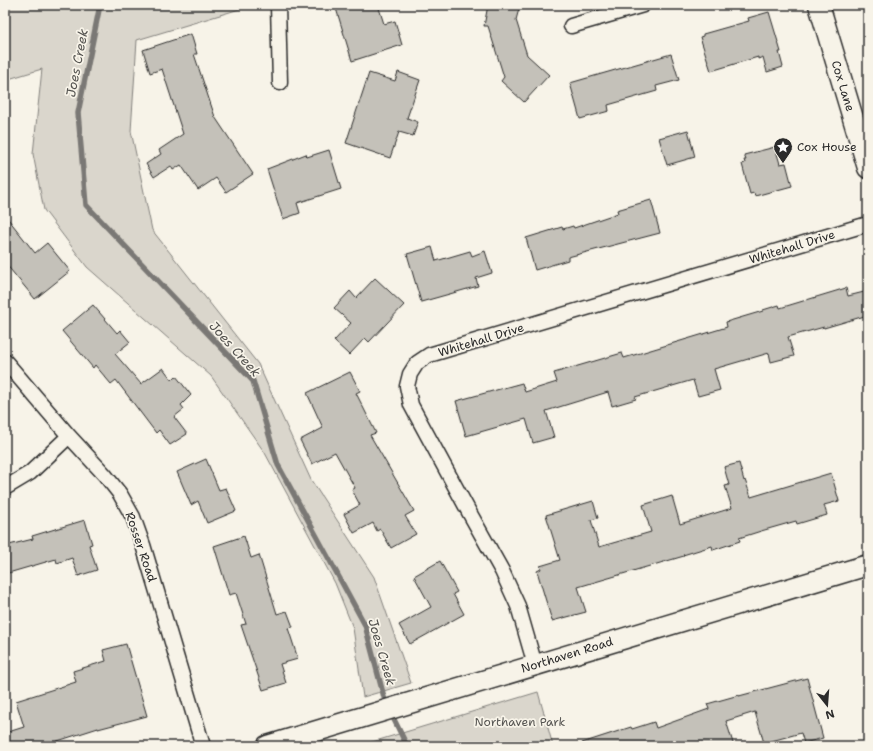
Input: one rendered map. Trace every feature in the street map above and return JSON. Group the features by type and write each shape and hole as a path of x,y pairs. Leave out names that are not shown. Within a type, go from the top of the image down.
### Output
{"street":[{"path":"278,5 280,83"},
{"path":"571,26 643,5"},
{"name":"Cox Lane","path":"819,5 868,168"},
{"name":"Whitehall Drive","path":"536,665 518,606 502,571 410,405 406,386 410,374 417,363 429,355 868,224"},
{"name":"Rosser Road","path":"5,361 69,436 105,475 120,494 133,517 143,545 203,746"},
{"path":"5,488 30,473 69,436"},
{"name":"Northaven Road","path":"267,746 868,565"}],"green space":[{"path":"5,5 253,5 137,40 131,131 152,230 258,364 311,480 374,577 411,683 363,697 353,628 335,583 265,453 211,376 87,267 44,210 33,154 42,69 5,80"},
{"name":"Northaven Park","path":"538,692 553,746 359,746"}],"building":[{"path":"335,5 378,5 384,24 395,21 402,45 352,61"},
{"path":"488,5 520,5 516,20 527,55 549,75 524,102 501,81 504,77 488,26 484,26"},
{"path":"769,12 781,52 779,52 783,67 767,72 763,57 758,59 758,57 711,71 700,37 703,36 703,34 749,21 748,18"},
{"path":"191,34 197,54 194,54 215,117 253,174 226,192 216,178 198,190 181,165 173,170 171,166 154,177 146,164 161,154 159,150 183,134 162,69 150,73 143,50"},
{"path":"671,54 679,80 656,86 657,91 608,105 609,111 580,119 570,83"},
{"path":"398,72 420,80 407,118 418,122 413,136 399,132 390,158 346,143 369,73 395,81"},
{"path":"688,130 695,157 667,165 659,138"},
{"path":"775,147 780,164 786,163 792,186 755,196 754,193 750,194 742,164 745,163 744,160 746,160 744,155"},
{"path":"329,150 341,189 297,203 300,213 283,219 267,169 306,154 307,157"},
{"path":"651,200 660,233 568,257 568,260 535,270 526,238 562,227 563,229 573,226 574,228 618,213 617,210"},
{"path":"5,215 35,253 47,243 70,271 35,299 5,263"},
{"path":"432,247 436,261 470,251 472,256 485,251 492,273 476,278 478,286 421,302 407,254"},
{"path":"375,278 404,305 369,342 365,338 349,355 334,341 351,323 334,308 350,291 356,298"},
{"path":"846,288 848,296 868,291 868,315 788,337 794,356 771,362 769,353 714,369 720,390 698,396 693,380 635,397 636,399 612,406 608,392 546,411 554,437 533,443 526,419 466,436 456,401 522,383 525,392 557,382 554,373 622,353 624,358 727,327 726,322 763,310 779,305 780,308"},
{"path":"93,305 117,333 120,330 130,342 115,354 141,384 163,368 172,380 176,376 191,395 181,405 184,409 174,417 187,434 170,445 159,430 156,433 116,380 111,384 95,365 93,368 62,331"},
{"path":"350,372 360,391 356,393 376,433 370,435 414,511 405,516 416,534 391,548 380,529 377,531 373,523 354,533 344,514 360,505 352,490 355,488 335,452 312,464 300,440 323,428 307,393"},
{"path":"206,459 219,490 226,488 236,511 207,523 198,501 191,505 177,472"},
{"path":"739,463 744,481 745,480 751,497 831,473 839,501 824,505 827,515 797,524 796,521 761,531 739,538 740,541 713,550 712,546 683,555 684,556 578,587 586,612 552,621 537,571 541,569 540,566 560,560 546,515 593,501 598,518 591,520 599,547 651,532 643,505 672,496 680,524 732,508 725,486 729,485 724,467"},
{"path":"85,520 92,544 89,545 97,570 78,576 72,558 57,563 56,559 5,574 5,546 33,539 32,536"},
{"path":"244,536 251,558 259,555 277,614 287,611 293,627 288,628 298,659 280,664 286,683 263,690 241,625 246,624 236,593 229,595 214,546"},
{"path":"440,561 457,592 453,594 464,614 410,644 399,625 431,607 414,576"},
{"path":"126,644 147,716 98,728 42,746 9,746 5,733 24,727 16,701 76,682 73,671 106,661 103,650"},
{"path":"807,678 823,738 804,743 801,733 764,743 755,712 726,721 734,746 583,746 582,743 631,727 632,729 654,722 656,728 709,709 707,704"}],"waterway":[{"name":"Joes Creek","path":"100,5 78,113 86,205 253,381 278,465 365,625 385,701 407,746"}],"place":[{"name":"Cox House","path":"783,164"}]}
